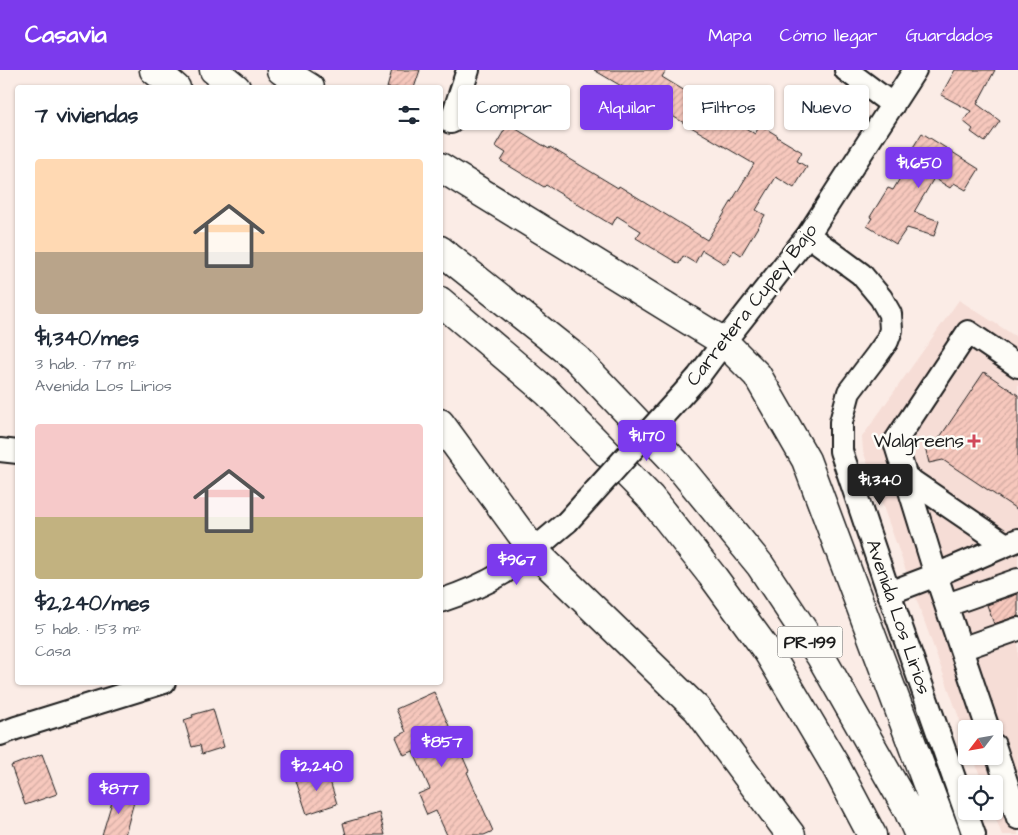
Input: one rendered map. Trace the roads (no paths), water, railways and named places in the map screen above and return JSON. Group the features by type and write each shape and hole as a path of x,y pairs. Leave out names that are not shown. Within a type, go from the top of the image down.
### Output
{"main road":[{"path":"154,70 172,85"},
{"path":"214,70 232,85"},
{"path":"281,70 305,85"},
{"path":"443,170 724,342 757,375 806,460 946,835"},
{"name":"PR-199","path":"443,252 577,359 677,464 760,565 820,657 908,810 919,835"},
{"name":"PR-199","path":"443,304 547,392 650,497 714,578 768,652 835,765 872,835"},
{"path":"443,427 533,550 697,709 791,835"}],"street":[{"path":"451,122 468,70"},
{"path":"846,70 893,105"},
{"name":"Carretera Cupey Bajo","path":"443,600 460,594 503,573 567,522 698,377 808,236 915,70"},
{"name":"Avenida Los Lirios","path":"808,236 861,274 881,298 890,314 891,330 887,340 849,392 841,422 841,451 974,835"},
{"path":"985,720 936,575 895,442 968,332 1018,366"},
{"path":"0,450 15,452"},
{"path":"906,477 1012,542"},
{"path":"889,593 1012,542"},
{"path":"947,605 1018,580"},
{"path":"962,649 1018,629"},
{"path":"0,734 154,685"},
{"path":"1002,765 1016,802"}],"place":[{"name":"Walgreens","path":"974,441"}]}
